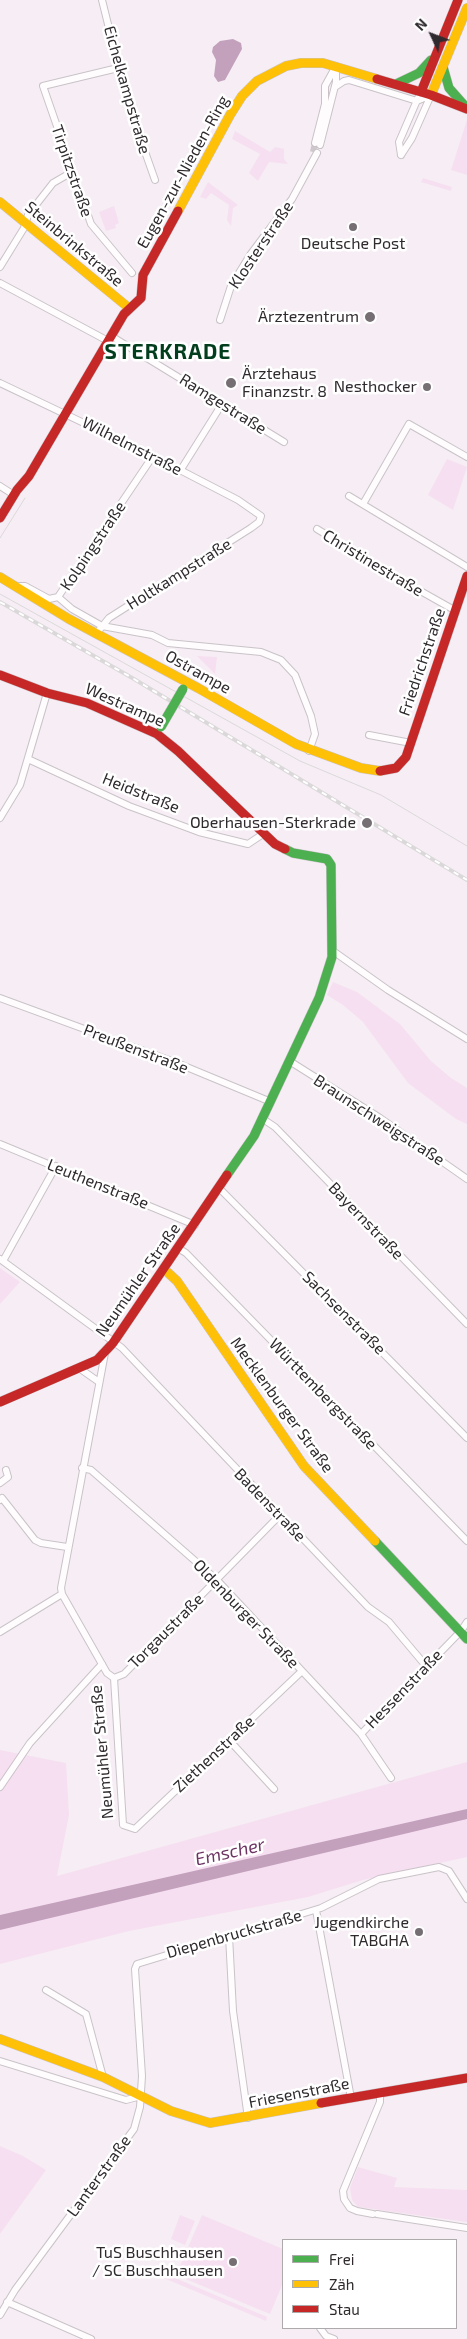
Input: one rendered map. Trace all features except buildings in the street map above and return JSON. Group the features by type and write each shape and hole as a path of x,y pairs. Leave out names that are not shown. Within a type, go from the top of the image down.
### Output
{"main road":[{"path":"421,92 458,0"},
{"path":"431,95 467,8"},
{"path":"396,84 419,73 436,54"},
{"name":"Eugen-zur-Nieden-Ring","path":"0,518 14,495 29,476 129,308 142,298 143,276 224,125 242,96 260,79 286,66 309,62 336,66 431,95 467,109"},
{"path":"443,67 452,92 467,109"},
{"name":"Steinbrinkstraße","path":"0,202 129,308"},
{"name":"Friedrichstraße","path":"390,770 397,768 406,757 467,576"},
{"name":"Ostrampe","path":"0,577 185,686 310,750 361,768 390,770"},
{"name":"Westrampe","path":"0,675 47,693 87,703 159,730 263,834"},
{"path":"159,730 185,686"},
{"name":"Neumühler Straße","path":"105,1353 247,1149 291,1062 319,998 333,951 332,865 327,859 288,851 277,846 263,834"},
{"name":"Mecklenburger Straße","path":"164,1269 177,1281 304,1466 464,1635"},
{"path":"0,1402 97,1360 105,1353"},
{"name":"Friesenstraße","path":"0,2039 104,2077 164,2108 203,2122 218,2123 467,2078"}],"street":[{"name":"Eichelkampstraße","path":"102,0 118,68 138,134 155,180"},
{"path":"336,66 337,85 317,144 325,104 325,86 336,66"},
{"name":"Tirpitzstraße","path":"118,68 43,86 92,226 132,273"},
{"path":"337,85 349,80 417,101 431,95"},
{"path":"421,92 400,142 401,155 412,138 431,95"},
{"name":"Klosterstraße","path":"220,320 231,286 250,255 252,255 292,199 315,153"},
{"path":"0,267 24,228 25,221 53,183 72,172"},
{"name":"Ramgestraße","path":"0,283 109,339 284,442"},
{"name":"Wilhelmstraße","path":"0,383 153,456 238,500 261,516"},
{"path":"180,471 222,404"},
{"path":"363,504 409,424 456,453 467,457"},
{"name":"Kolpingstraße","path":"16,586 25,586 48,599 58,598 153,456"},
{"path":"0,486 14,495"},
{"path":"349,496 467,567"},
{"name":"Holtkampstraße","path":"96,634 113,615 251,528 260,520 261,516"},
{"name":"Christinestraße","path":"317,529 385,572 456,611"},
{"path":"58,598 72,609 102,626 152,635 168,643 261,652 281,660 296,675 311,716 315,734 310,750"},
{"path":"0,818 16,794 47,693"},
{"path":"369,735 411,743"},
{"name":"Heidstraße","path":"28,759 129,806 199,832 248,844 263,834"},
{"path":"333,951 388,990 467,1039"},
{"name":"Preußenstraße","path":"0,998 178,1063 271,1102"},
{"name":"Braunschweigstraße","path":"291,1062 380,1118 467,1180"},
{"name":"Bayernstraße","path":"263,1119 275,1127 467,1324"},
{"name":"Leuthenstraße","path":"0,1144 195,1225"},
{"path":"2,1260 56,1166"},
{"name":"Sachsenstraße","path":"220,1188 467,1438"},
{"name":"Württembergstraße","path":"178,1248 186,1253 467,1541"},
{"name":"Badenstraße","path":"2,1260 130,1356 368,1607 389,1622 426,1666"},
{"name":"Neumühler Straße","path":"105,1353 61,1583 62,1594 107,1673 114,1678 123,1825"},
{"path":"79,1368 99,1382"},
{"name":"Oldenburger Straße","path":"82,1468 91,1470 217,1580 362,1734 391,1778"},
{"path":"0,1483 8,1477 6,1470"},
{"path":"1,1498 35,1540 41,1543 67,1547"},
{"name":"Torgaustraße","path":"114,1678 124,1674 280,1515"},
{"path":"0,1632 62,1594"},
{"name":"Hessenstraße","path":"362,1734 426,1666 464,1635 467,1622"},
{"path":"0,1786 30,1743 102,1664"},
{"name":"Ziethenstraße","path":"123,1825 135,1829 302,1671"},
{"path":"229,1740 274,1789"},
{"name":"Diepenbruckstraße","path":"141,1961 316,1910 379,1879 439,1867 449,1871 467,1900"},
{"path":"316,1910 351,2098"},
{"path":"229,1936 233,2011 248,2118"},
{"name":"Lanterstraße","path":"0,2315 7,2302 134,2129 141,2096 142,2076 135,1968 141,1961"},
{"path":"46,1990 86,2014 104,2077"},
{"path":"0,2061 126,2100 141,2096"},
{"path":"380,2094 380,2102 344,2187 343,2195 348,2205 353,2210 467,2228"},
{"path":"7,2302 91,2339"},
{"path":"321,2329 326,2336 334,2339"}],"shaded area":[{"path":"233,39 241,43 242,49 225,80 218,82 214,76 216,60 212,52 213,47 220,41"},
{"path":"467,120 467,175 451,170"},
{"path":"235,131 270,152 275,147 284,149 284,159 288,164 269,162 258,181 249,173 260,154 232,139"},
{"path":"423,178 452,187 451,191 421,182"},
{"path":"208,182 238,205 233,208 231,226 227,220 229,205 211,193 206,199 200,197"},
{"path":"114,206 119,223 115,225 116,228 106,231 99,212"},
{"path":"447,459 467,467 453,510 428,495"},
{"path":"197,656 217,657 215,674"},
{"path":"333,982 357,992 400,1024 431,1061 451,1078 467,1088 467,1124 456,1119 408,1083 363,1022 343,1005 327,995"},
{"path":"0,1268 20,1282 0,1304"},
{"path":"0,1750 66,1763 69,1815 57,1876 467,1762 467,1857 363,1880 308,1897 129,1931 0,1964"},
{"path":"467,1809 467,1819 0,1930 0,1915"},
{"path":"0,2146 23,2156 46,2170 0,2234"},
{"path":"358,2167 397,2178 394,2187 467,2190 467,2222 358,2207 352,2200 350,2188"},
{"path":"180,2215 195,2221 185,2245 171,2239"},
{"name":"TuS Buschhausen / SC Buschhausen","path":"202,2215 282,2249 282,2285 270,2314 176,2275"},
{"path":"161,2272 267,2317 266,2321 159,2276"}],"tunnel":[{"path":"313,152 315,143"}],"tram line":[{"path":"0,538 25,498"},
{"path":"0,594 300,761 381,795 467,846"}],"railway":[{"path":"0,602 134,679 467,880"}],"traffic: fast":[{"path":"396,84 419,73 431,60"},
{"path":"443,67 449,88 464,105"},
{"path":"161,727 183,689"},
{"path":"227,1175 254,1136 319,998 332,957 331,865 327,859 293,853 285,849"},
{"path":"375,1541 467,1639"}],"traffic: slow":[{"path":"431,95 467,8"},
{"path":"178,211 230,115 242,96 257,81 286,66 301,63 323,63 377,79"},
{"path":"0,202 129,308"},
{"path":"0,577 69,619 198,688 296,744 361,768 380,771"},
{"path":"164,1269 177,1281 304,1466 375,1541"},
{"path":"0,2039 103,2077 171,2111 210,2123 321,2103"}],"traffic: jam":[{"path":"421,92 458,0"},
{"path":"377,79 431,95 467,109"},
{"path":"0,518 17,490 29,476 124,314 141,298 143,275 178,211"},
{"path":"380,771 396,768 406,757 467,576"},
{"path":"0,675 47,693 87,703 157,734 178,751 275,844 285,849"},
{"path":"0,1402 97,1360 113,1343 227,1175"},
{"path":"321,2103 467,2078"}],"place":[{"name":"Deutsche Post","path":"353,227"},
{"name":"Ärztezentrum","path":"370,317"},
{"name":"Ärztehaus Finanzstr. 8","path":"231,383"},
{"name":"Nesthocker","path":"427,387"},
{"name":"Oberhausen-Sterkrade","path":"367,823"},
{"name":"Jugendkirche TABGHA","path":"419,1932"},
{"name":"TuS Buschhausen / SC Buschhausen","path":"233,2262"}],"district":[{"name":"STERKRADE","path":"168,352"}],"water label":[{"name":"Emscher","path":"230,1852"}]}
